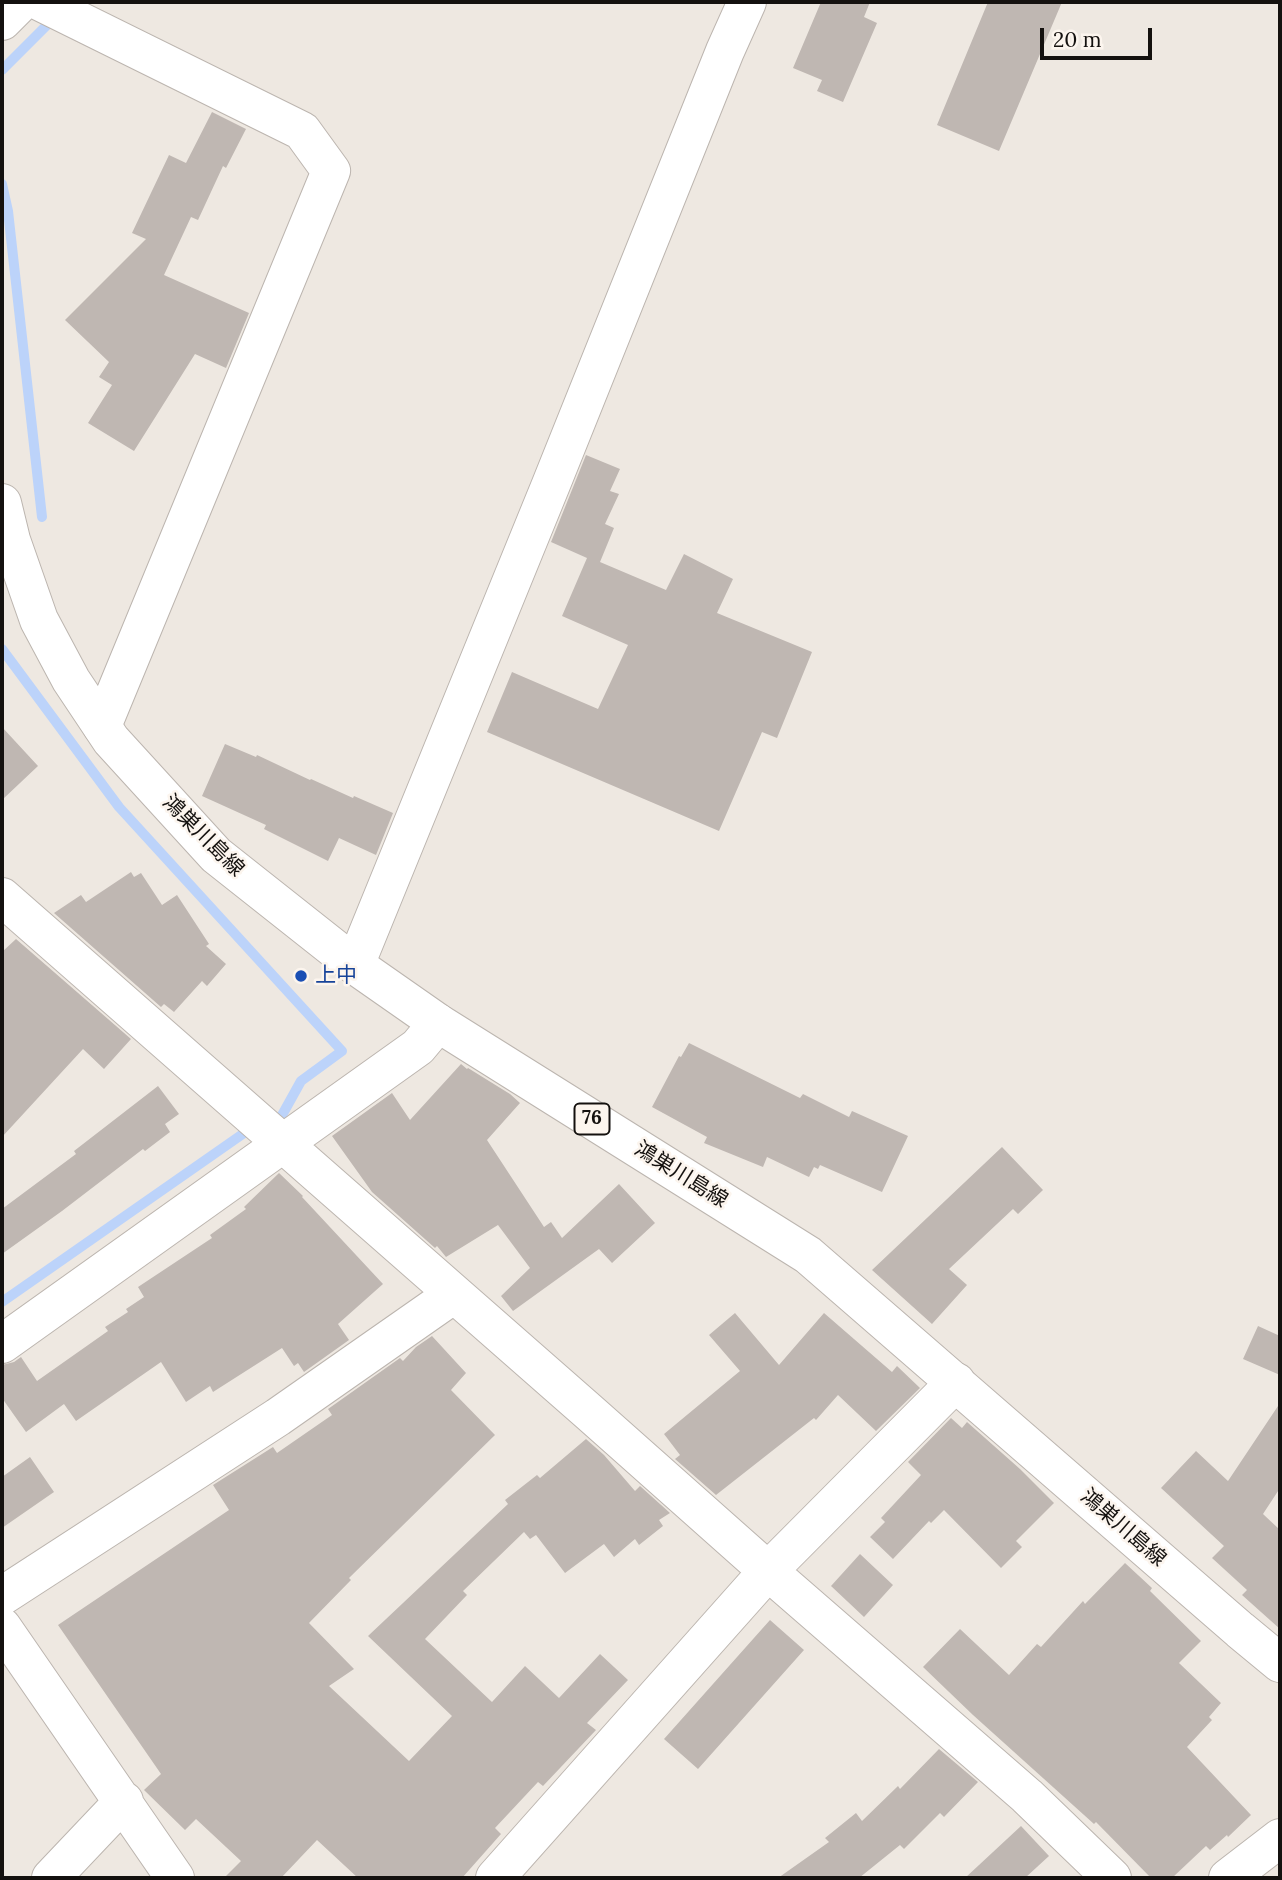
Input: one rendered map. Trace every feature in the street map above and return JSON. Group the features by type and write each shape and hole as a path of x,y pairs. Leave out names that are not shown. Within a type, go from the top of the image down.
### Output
{"street":[{"path":"2,21 21,2"},
{"path":"41,2 302,131 331,171 102,726"},
{"path":"355,965 747,2"},
{"name":"鴻巣川島線","path":"2,503 6,543 40,620 71,680 111,740 216,855 355,965 438,1023 808,1255 1280,1663"},
{"path":"2,897 768,1572 1027,1796 1103,1876"},
{"path":"2,1344 418,1047 438,1023"},
{"path":"2,1596 278,1417 454,1294"},
{"path":"495,1878 768,1572 956,1382"},
{"path":"2,1627 175,1878"},
{"path":"51,1878 124,1801"},
{"path":"1228,1878 1280,1838"}],"building":[{"path":"821,2 870,2 864,17 877,23 843,102 817,91 822,80 793,68"},
{"path":"988,2 1062,2 999,151 937,125"},
{"path":"212,112 246,129 226,168 223,166 198,220 191,217 164,275 249,313 226,368 195,354 134,451 88,423 112,385 99,377 109,362 65,320 146,239 132,233 169,155 186,163"},
{"path":"586,455 620,469 610,491 619,494 605,524 614,528 600,562 666,590 684,554 733,579 717,613 812,652 777,738 762,732 719,831 487,732 512,672 598,709 628,645 562,616 587,558 551,542"},
{"path":"2,727 38,766 2,800"},
{"path":"225,744 393,813 376,855 339,838 328,861 264,829 266,825 202,796"},
{"path":"131,872 134,877 141,873 162,905 177,895 209,944 206,946 226,964 207,986 202,981 174,1012 164,1004 161,1007 54,913 81,895 86,902"},
{"path":"16,939 131,1039 104,1069 83,1049 2,1137 2,952"},
{"path":"689,1043 800,1098 803,1094 849,1117 852,1111 908,1136 882,1192 820,1165 818,1169 814,1167 809,1177 767,1157 763,1167 704,1143 707,1137 652,1107 679,1056 681,1057"},
{"path":"461,1064 520,1103 487,1140 544,1227 551,1222 562,1238 619,1184 655,1223 612,1263 599,1249 513,1311 501,1296 530,1268 498,1225 446,1257 437,1246 435,1248 372,1192 332,1136 392,1093 410,1120"},
{"path":"158,1086 179,1114 165,1124 170,1132 145,1151 143,1149 2,1254 2,1209 76,1154 74,1151"},
{"path":"1002,1147 1043,1190 1018,1214 1013,1209 949,1269 967,1285 932,1324 872,1270"},
{"path":"279,1173 383,1284 338,1324 349,1340 304,1372 298,1363 294,1366 282,1348 213,1392 210,1386 186,1402 161,1362 76,1421 64,1404 26,1432 2,1398 2,1365 21,1357 37,1381 108,1331 105,1327 128,1312 126,1309 144,1297 138,1287 212,1238 210,1235 246,1209 244,1207"},
{"path":"735,1313 779,1365 824,1313 892,1372 897,1366 920,1388 876,1431 838,1395 816,1420 814,1418 716,1495 675,1459 680,1455 664,1434 740,1371 709,1335"},
{"path":"1258,1326 1280,1336 1280,1375 1243,1359"},
{"path":"432,1336 466,1373 451,1390 495,1435 349,1578 351,1580 309,1623 354,1669 329,1686 409,1761 452,1716 368,1636 508,1504 505,1500 537,1475 540,1478 586,1439 604,1455 635,1491 640,1486 670,1513 659,1520 663,1526 639,1545 635,1539 614,1557 604,1544 565,1573 536,1535 530,1539 524,1532 463,1591 467,1595 425,1639 492,1702 525,1666 559,1698 600,1654 628,1680 587,1723 596,1730 543,1786 538,1782 495,1828 501,1834 462,1878 358,1878 317,1840 281,1878 224,1878 241,1861 196,1819 185,1830 144,1790 161,1774 58,1625 229,1510 213,1485 273,1447 277,1453 332,1415 328,1409 400,1358 403,1361 416,1347"},
{"path":"1280,1403 1280,1488 1263,1514 1280,1530 1280,1629 1242,1595 1247,1590 1212,1558 1224,1546 1161,1488 1196,1451 1228,1481"},
{"path":"951,1418 962,1428 967,1422 1054,1503 1016,1541 1022,1547 1001,1568 944,1510 931,1523 929,1521 893,1559 870,1537 885,1522 881,1518 921,1475 908,1462"},
{"path":"30,1457 54,1492 2,1528 2,1477"},
{"path":"860,1554 893,1585 864,1617 831,1586"},
{"path":"1125,1563 1201,1641 1179,1663 1221,1703 1209,1717 1212,1720 1187,1747 1251,1815 1210,1850 1206,1846 1172,1878 1151,1878 1096,1822 1094,1824 923,1667 960,1629 1009,1675 1037,1644 1041,1647 1083,1601 1085,1604"},
{"path":"770,1620 804,1650 698,1769 664,1739"},
{"path":"939,1749 978,1782 944,1817 940,1813 904,1849 900,1845 859,1878 778,1878 829,1842 825,1838 856,1813 862,1821 898,1786 900,1789"},
{"path":"1021,1826 1049,1856 1025,1878 965,1878"}],"waterway":[{"path":"2,70 54,18"},
{"path":"2,184 8,211 42,517"},
{"path":"2,649 119,807 342,1051 301,1081 281,1117 268,1123"},
{"path":"2,1302 247,1131 254,1129"}],"place":[{"name":"上中","path":"301,976"}]}
